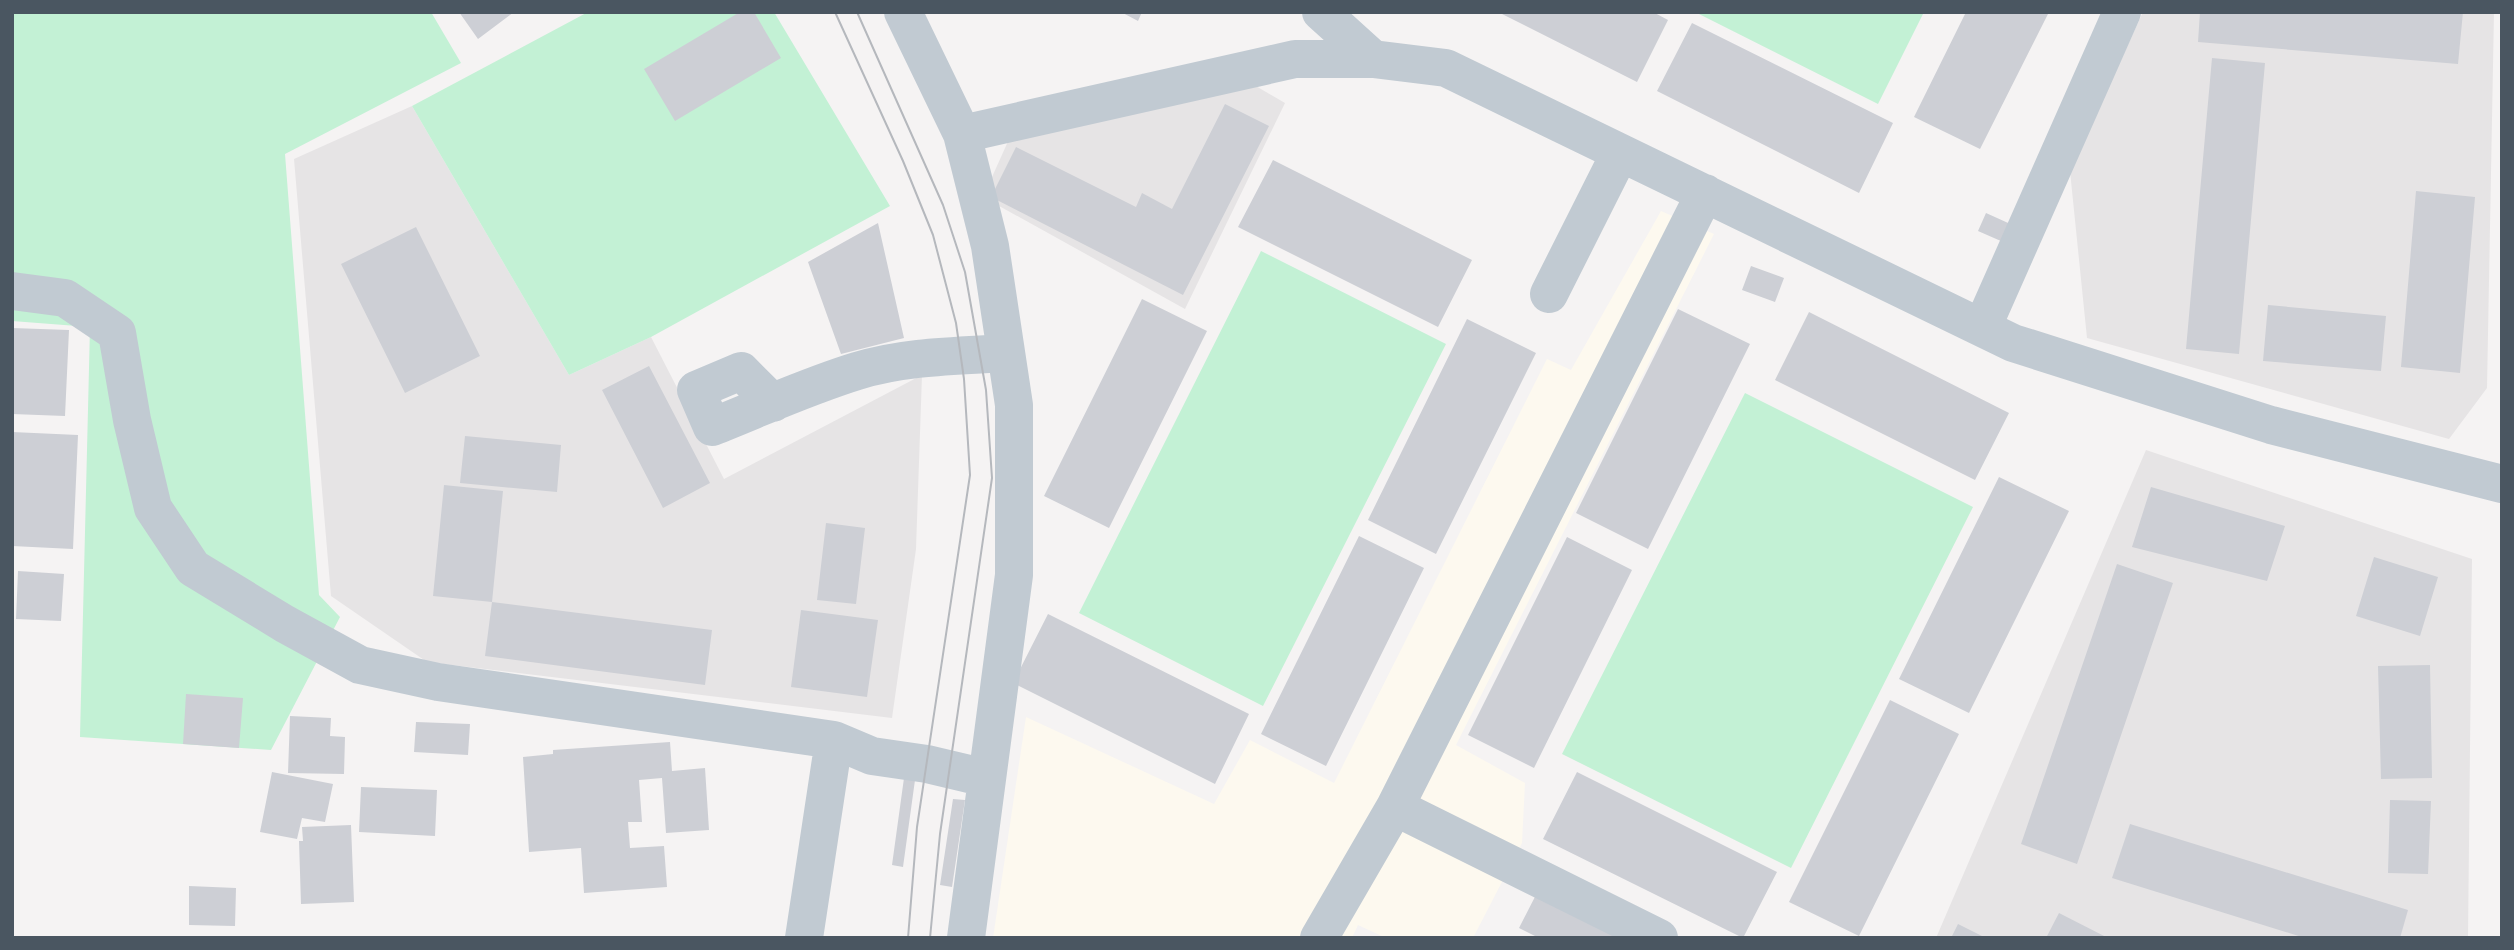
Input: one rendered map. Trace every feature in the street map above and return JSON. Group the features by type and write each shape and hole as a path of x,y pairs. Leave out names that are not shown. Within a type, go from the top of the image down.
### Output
{"street":[{"path":"903,12 962,134 990,246 1014,405 1014,575 966,938"},
{"path":"1321,12 1373,59"},
{"path":"1982,328 2122,12"},
{"path":"962,134 1295,59 1373,59 1446,68 2013,344 2271,425 2502,484"},
{"path":"1549,294 1620,153"},
{"path":"1319,938 1395,807 1705,193"},
{"path":"12,291 65,298 117,333 132,420 153,508 193,568 285,624 360,665 438,682 834,740 872,756 927,764 986,778"},
{"path":"773,404 859,370 917,359 1006,353"},
{"path":"804,938 834,740"},
{"path":"1395,807 1659,938"}],"shaded area":[{"path":"2143,12 2494,12 2487,388 2449,439 2087,338 2070,171"},
{"path":"1249,82 1285,103 1185,309 983,197 1010,137"},
{"path":"412,106 569,375 651,337 724,479 922,375 916,549 892,718 427,662 331,596 294,159"},
{"path":"1661,211 1714,234 1456,745 1525,783 1522,843 1473,938 1386,938 1358,925 1352,938 993,938 1026,717 1214,804 1250,740 1334,783 1547,359 1571,370"},
{"path":"2146,450 2472,559 2468,938 1936,938"}],"green space":[{"path":"12,12 431,12 461,63 285,154 319,595 340,617 271,750 80,737 90,327 12,321"},
{"path":"588,12 774,12 890,206 651,337 569,375 412,106"},
{"path":"1695,12 1924,12 1878,104"},
{"path":"1261,251 1446,344 1263,706 1079,613"},
{"path":"1745,393 1973,507 1791,868 1562,754"}],"building":[{"path":"459,12 514,12 478,39"},
{"path":"740,12 754,12 781,58 675,121 644,69"},
{"path":"1121,12 1142,12 1138,21"},
{"path":"1498,12 1653,12 1668,20 1637,82"},
{"path":"1966,12 2049,12 1980,149 1914,117"},
{"path":"2200,12 2463,12 2458,64 2198,42"},
{"path":"1692,23 1893,123 1859,193 1657,91"},
{"path":"2212,58 2265,63 2239,354 2186,349"},
{"path":"1225,104 1269,126 1183,295 991,197 1016,147 1136,207 1142,193 1172,209"},
{"path":"1273,160 1472,260 1438,327 1238,227"},
{"path":"2416,191 2475,197 2460,373 2401,367"},
{"path":"1986,213 2017,227 2010,245 1978,231"},
{"path":"878,223 904,338 841,354 808,262"},
{"path":"416,227 480,356 405,393 341,264"},
{"path":"1751,266 1784,278 1775,302 1742,290"},
{"path":"1142,299 1207,331 1109,528 1044,496"},
{"path":"2268,305 2386,316 2381,371 2263,361"},
{"path":"1678,309 1750,344 1648,549 1576,513"},
{"path":"1809,312 2009,413 1975,480 1775,380"},
{"path":"1467,319 1536,353 1436,554 1368,520"},
{"path":"12,328 69,330 65,416 12,414"},
{"path":"649,366 710,483 663,508 602,390"},
{"path":"12,432 78,435 73,549 12,546"},
{"path":"465,436 561,445 557,492 460,483"},
{"path":"1999,477 2069,511 1969,713 1899,679"},
{"path":"444,485 503,491 492,602 433,596"},
{"path":"2151,487 2285,526 2267,581 2132,547"},
{"path":"826,523 865,528 856,604 817,600"},
{"path":"1359,536 1424,568 1326,766 1261,734"},
{"path":"1567,537 1632,570 1534,768 1468,735"},
{"path":"2374,557 2438,577 2420,636 2356,616"},
{"path":"2117,564 2173,583 2077,864 2021,844"},
{"path":"18,571 64,574 61,621 16,619"},
{"path":"492,602 712,630 705,685 485,656"},
{"path":"801,610 878,620 867,697 791,687"},
{"path":"1048,614 1249,714 1215,784 1013,683"},
{"path":"2430,665 2432,778 2381,779 2378,666"},
{"path":"186,694 243,698 239,748 183,744"},
{"path":"1890,700 1959,734 1859,936 1789,902"},
{"path":"290,716 331,718 330,736 345,737 344,774 288,773"},
{"path":"416,722 470,724 468,755 414,752"},
{"path":"670,742 672,771 705,768 709,830 666,833 662,778 639,780 642,822 628,822 630,848 664,846 667,887 584,893 581,848 529,852 523,757 553,754 553,750"},
{"path":"272,772 333,784 325,822 302,818 297,839 260,832"},
{"path":"1577,772 1777,872 1743,938 1543,839"},
{"path":"904,778 915,780 903,867 892,865"},
{"path":"361,787 437,790 435,836 359,832"},
{"path":"953,799 965,800 952,887 940,885"},
{"path":"2390,800 2431,801 2428,874 2388,873"},
{"path":"2130,824 2408,910 2400,938 2305,938 2112,878"},
{"path":"351,825 354,902 301,904 299,841 303,841 302,827"},
{"path":"189,886 236,888 235,926 189,925"},
{"path":"1540,887 1641,938 1539,938 1519,928"},
{"path":"2059,913 2108,938 2046,938"},
{"path":"1958,924 1986,938 1951,938"}],"tram line":[{"path":"835,12 903,161 933,235 956,323 964,379 970,475 917,827 908,938"},
{"path":"857,12 943,205 965,272 986,390 992,478 940,834 930,938"}]}
